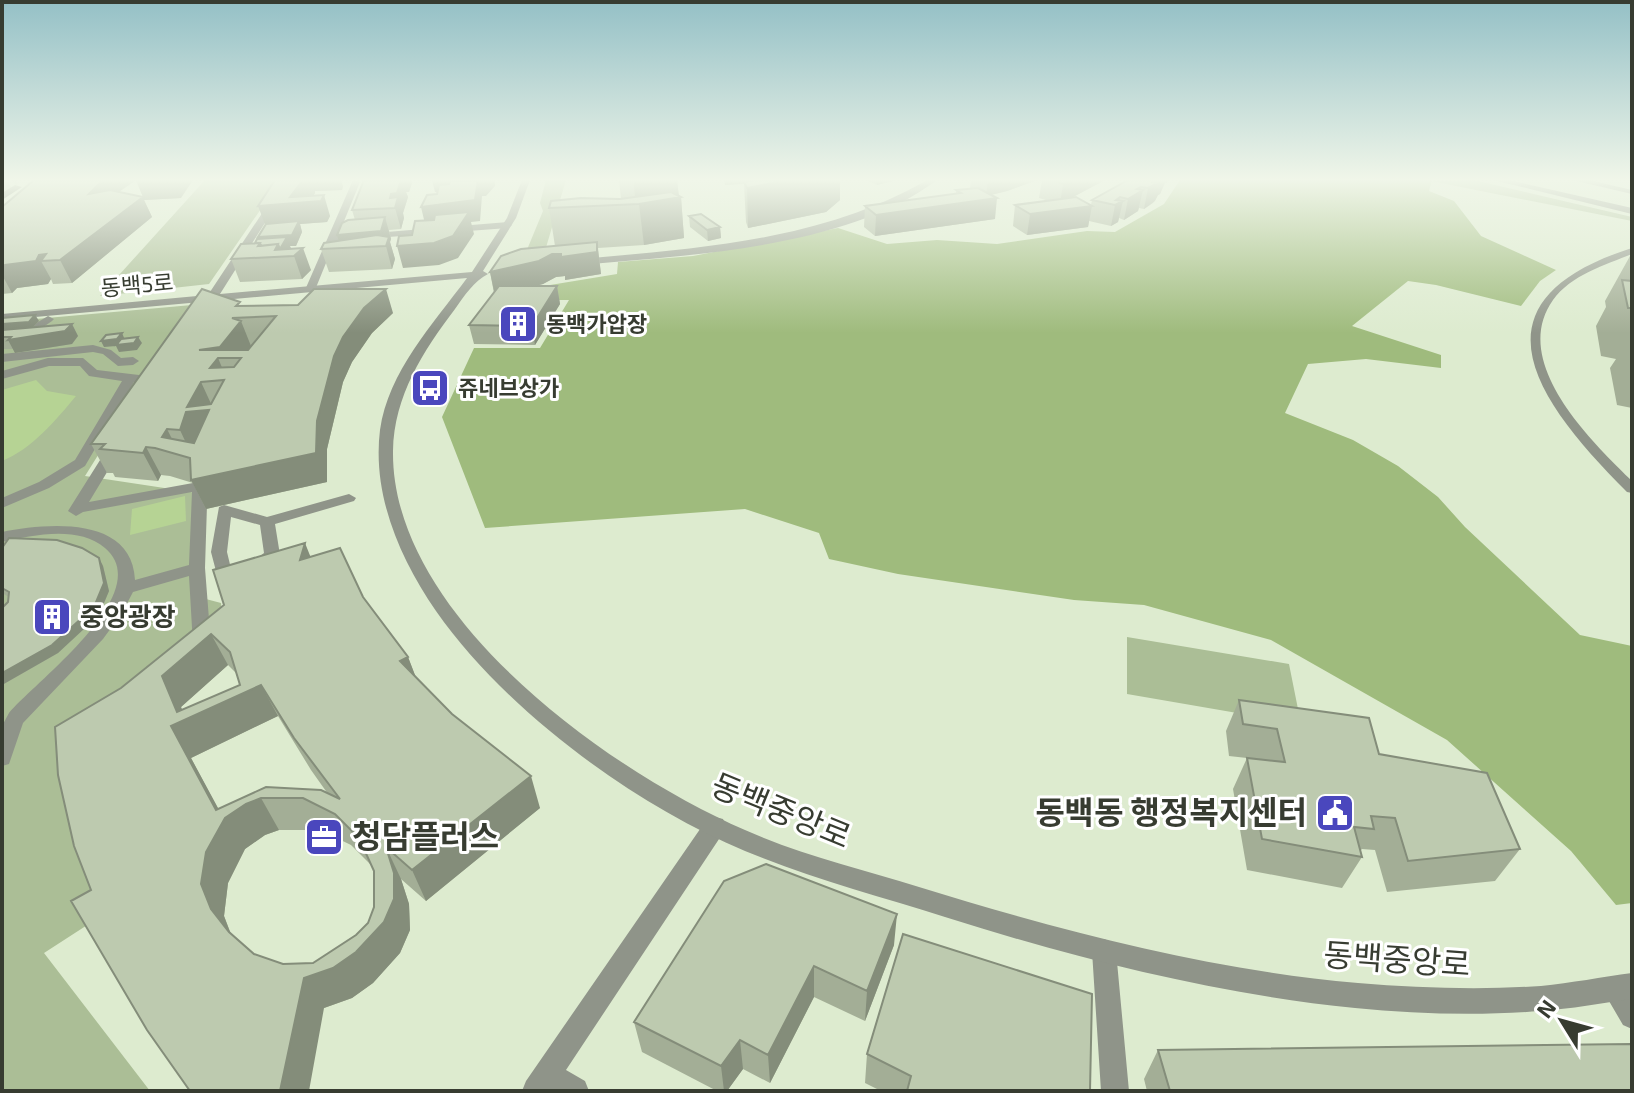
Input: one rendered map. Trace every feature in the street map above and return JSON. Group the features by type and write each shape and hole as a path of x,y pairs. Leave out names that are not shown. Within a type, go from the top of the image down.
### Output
{"street":[{"path":"205,306 255,231"},
{"path":"310,290 335,231"},
{"path":"331,239 432,231"},
{"name":"동백중앙로","path":"505,231 486,274 420,347 392,415 387,439 387,479 408,549 452,619 516,690 578,740 715,826 815,865 957,911 1104,951 1304,988 1430,1000 1519,1000 1623,988"},
{"path":"569,263 743,244 802,231"},
{"path":"1632,251 1584,269 1556,287 1539,310 1535,336 1540,368 1557,403 1598,455 1632,489"},
{"name":"동백5로","path":"2,317 205,306 310,290 486,274"},
{"path":"2,341 32,330 48,319"},
{"path":"2,358 93,348 157,378 149,391"},
{"path":"2,375 48,362 75,360 83,362 93,373 134,365"},
{"path":"2,503 44,485 80,463 134,365"},
{"path":"63,529 126,430"},
{"path":"192,660 202,650 197,568 202,453"},
{"path":"79,508 200,486"},
{"path":"274,531 349,498"},
{"path":"2,537 63,529 99,538 123,555 127,571 126,588 116,612 16,718 2,758"},
{"path":"126,588 197,568"},
{"path":"575,1091 542,1083 715,826"},
{"path":"1104,951 1115,1091"},
{"path":"1623,988 1632,1016"}],"shaded area":[{"path":"159,231 246,231 209,284 100,296"},
{"path":"535,231 551,231 542,261 524,257"},
{"path":"822,231 847,231 887,244 937,240 997,244 1087,231 1477,231 1481,236 1556,270 1540,281 1521,306 1408,281 1352,326 1441,355 1441,368 1366,359 1308,364 1285,413 1353,440 1398,466 1438,497 1465,527 1580,635 1632,646 1632,903 1616,905 1571,851 1447,740 1271,640 1144,605 1074,600 898,574 829,559 819,533 745,509 485,528 442,417 474,348 540,348 569,300 505,300 538,287 617,274 618,262 693,256"},
{"path":"192,305 85,476 204,494 202,598 221,603 225,644 71,753 95,920 44,953 150,1091 2,1091 2,322"},
{"path":"36,380 47,391 76,396 33,441 2,461 2,390"},
{"path":"185,496 186,521 130,535 132,509"},
{"path":"1127,637 1289,664 1301,724 1127,694"}],"building":[{"path":"2,231 98,231 60,260 41,261 46,254 39,255 36,261 2,268"},
{"path":"262,231 294,231 292,235 258,237"},
{"path":"339,231 381,231 337,235"},
{"path":"413,231 456,231 453,236 434,243 397,246 399,236 412,235"},
{"path":"377,235 389,237 386,246 321,249 324,243"},
{"path":"287,237 280,249 278,244 261,246 255,243 257,239"},
{"path":"597,242 597,252 561,257 561,254 552,254 539,261 490,272 501,256 521,249"},
{"path":"260,243 258,246 278,244 275,250 303,248 294,256 231,259 241,244"},
{"path":"1622,280 1632,281 1632,308 1628,308"},
{"path":"499,286 557,286 532,326 469,325"},
{"path":"202,289 240,302 236,306 298,305 314,289 386,289 364,308 343,337 334,356 317,421 316,453 191,480 190,458 155,448 146,447 143,453 100,449 105,444 91,444","holes":["276,316 248,350 199,350 220,347 241,321 232,318","218,358 241,358 234,367 210,368","224,380 211,404 187,407 201,382","209,410 194,443 162,437 167,429 180,430 186,412"]},
{"path":"35,315 29,322 2,324 2,318"},
{"path":"72,324 65,331 8,340 11,337 2,337 2,330"},
{"path":"122,333 117,339 101,341 106,335"},
{"path":"138,337 134,343 116,345 121,339"},
{"name":"중앙광장","path":"9,538 57,540 82,548 99,558 104,583 94,607 52,645 2,673 2,608 8,602 9,592 2,588 2,548"},
{"path":"305,543 300,560 340,548 363,597 408,657 400,661 452,714 531,776 412,870 386,847 394,873 394,899 384,922 356,952 333,968 304,978 280,1091 190,1091 147,1030 71,901 91,890 74,846 58,775 55,727 121,688 224,605 213,570","holes":["211,634 230,652 240,685 177,712 162,676","261,685 294,738 340,799 321,790 266,787 216,810 171,726","261,798 303,798 335,814 359,838 374,871 374,907 368,923 356,935 313,963 283,964 254,954 229,932 211,909 201,884 206,852 225,818"]},
{"path":"1239,700 1369,718 1379,754 1487,773 1520,849 1408,861 1395,818 1371,816 1374,829 1354,827 1362,857 1262,839 1247,758 1285,762 1277,729 1243,724"},
{"path":"766,864 897,914 867,991 814,966 768,1055 740,1040 721,1066 634,1022 724,881"},
{"path":"903,934 1092,994 1090,1091 907,1091 911,1076 867,1054"},
{"path":"1631,1044 1632,1091 1170,1091 1158,1050"}],"place":[{"name":"동백가압장","path":"518,324"},
{"name":"쥬네브상가","path":"430,388"},
{"name":"중앙광장","path":"52,617"},
{"name":"동백동 행정복지센터","path":"1335,813"},
{"name":"청담플러스","path":"324,837"}]}
